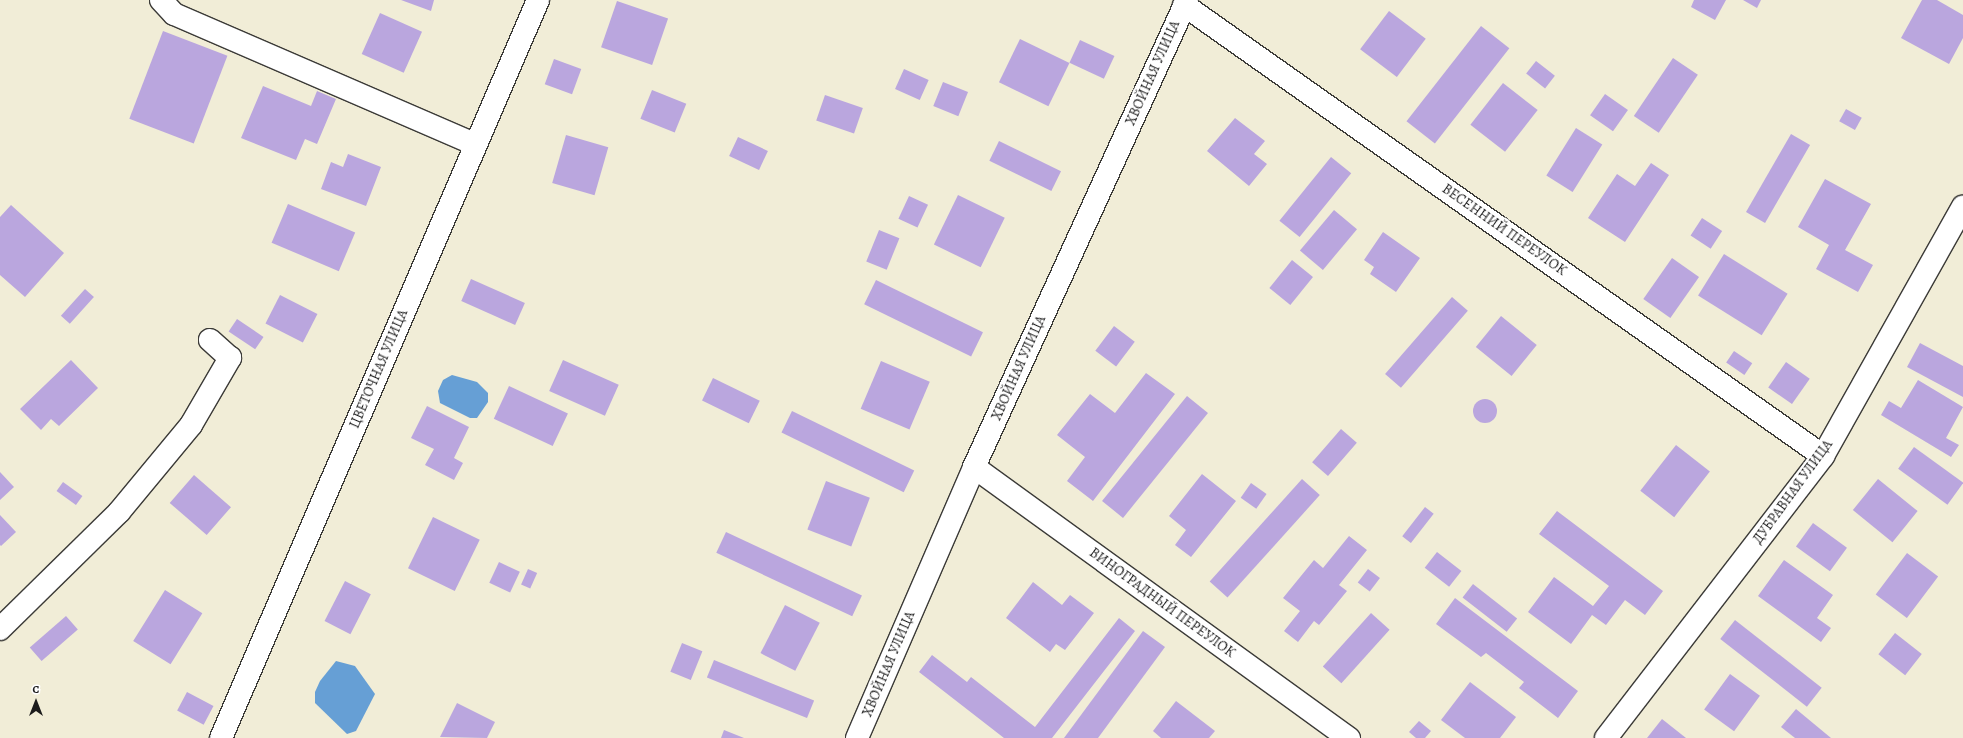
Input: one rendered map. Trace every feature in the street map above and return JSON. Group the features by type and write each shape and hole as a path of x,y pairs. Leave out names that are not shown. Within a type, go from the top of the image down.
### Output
{"street":[{"path":"161,0 174,14 475,144"},
{"name":"ЦВЕТОЧНАЯ УЛИЦА","path":"221,738 538,0"},
{"name":"ВЕСЕННИЙ ПЕРЕУЛОК","path":"1185,2 1823,456"},
{"name":"ХВОЙНАЯ УЛИЦА","path":"857,738 974,467 1185,2"},
{"name":"ДУБРАВНАЯ УЛИЦА","path":"1606,738 1823,456 1963,207"},
{"path":"0,630 118,512 191,425 230,358 210,340"},
{"name":"ВИНОГРАДНЫЙ ПЕРЕУЛОК","path":"974,467 1349,738"}],"water":[{"path":"452,375 477,382 488,393 488,402 477,418 470,418 440,403 438,391 443,380"},
{"path":"336,661 355,666 375,694 356,731 347,734 315,703 315,692 320,681"}],"building":[{"path":"401,0 434,0 431,11"},
{"path":"1694,0 1726,0 1715,20 1691,7"},
{"path":"1743,0 1761,0 1757,8"},
{"path":"1922,0 1937,0 1963,15 1963,38 1949,64 1901,38"},
{"path":"617,1 668,19 652,65 601,47"},
{"path":"1389,11 1426,39 1397,77 1360,49"},
{"path":"380,13 422,32 404,73 362,54"},
{"path":"1481,26 1509,48 1435,144 1407,121"},
{"path":"163,31 227,56 194,143 129,119"},
{"path":"1020,39 1069,63 1048,106 999,82"},
{"path":"1080,40 1114,56 1104,79 1069,63"},
{"path":"1673,58 1698,75 1659,133 1634,116"},
{"path":"554,59 581,69 572,94 545,84"},
{"path":"1536,61 1555,76 1545,88 1526,74"},
{"path":"904,69 929,80 920,100 895,89"},
{"path":"943,82 968,92 958,116 933,106"},
{"path":"1503,83 1538,110 1505,152 1470,125"},
{"path":"263,86 311,106 317,91 336,99 317,144 305,139 296,160 241,138"},
{"path":"652,90 686,104 675,133 640,119"},
{"path":"1605,94 1628,110 1613,131 1590,115"},
{"path":"825,95 863,108 854,134 816,121"},
{"path":"1846,109 1862,118 1855,130 1839,121"},
{"path":"1235,118 1265,141 1254,154 1267,164 1249,186 1207,151"},
{"path":"1576,128 1602,144 1573,192 1546,175"},
{"path":"1791,134 1810,145 1765,223 1746,212"},
{"path":"566,135 608,147 595,195 552,183"},
{"path":"738,137 768,151 759,170 729,156"},
{"path":"999,141 1061,171 1051,191 989,161"},
{"path":"348,154 381,167 366,206 321,189 331,162 343,167"},
{"path":"1331,157 1351,173 1300,237 1279,221"},
{"path":"1651,163 1669,175 1625,242 1588,218 1617,174 1635,186"},
{"path":"1825,179 1871,204 1845,250 1873,265 1858,292 1816,269 1829,245 1798,227"},
{"path":"958,195 1005,218 981,267 934,244"},
{"path":"909,196 928,205 917,228 898,219"},
{"path":"288,204 355,233 339,271 272,243"},
{"path":"11,205 64,253 25,297 0,275 0,217"},
{"path":"1334,210 1357,229 1323,270 1300,251"},
{"path":"1702,218 1722,231 1711,249 1691,236"},
{"path":"879,230 899,238 887,270 866,262"},
{"path":"1383,232 1420,258 1396,292 1370,274 1374,267 1364,260"},
{"path":"1724,254 1788,294 1762,335 1698,296"},
{"path":"1672,258 1699,277 1670,318 1643,299"},
{"path":"1292,260 1313,277 1290,305 1269,288"},
{"path":"471,279 525,303 515,325 461,301"},
{"path":"876,280 983,332 971,356 864,304"},
{"path":"85,289 94,297 70,324 61,316"},
{"path":"280,295 317,314 303,343 265,324"},
{"path":"1452,297 1468,311 1401,388 1385,374"},
{"path":"1501,316 1537,345 1512,376 1476,347"},
{"path":"237,319 264,337 255,349 229,331"},
{"path":"1114,326 1135,342 1116,366 1095,351"},
{"path":"1920,343 1963,366 1963,397 1907,367"},
{"path":"1734,351 1752,363 1744,375 1726,363"},
{"path":"71,360 98,388 59,426 51,419 41,430 20,409"},
{"path":"563,360 619,385 605,416 549,391"},
{"path":"881,361 930,382 909,430 861,409"},
{"path":"1786,362 1810,379 1792,404 1768,387"},
{"path":"1146,373 1175,394 1093,501 1067,481 1085,457 1057,435 1090,394 1115,413"},
{"path":"713,378 760,401 749,423 702,400"},
{"path":"1918,380 1963,407 1946,438 1959,445 1951,457 1881,415 1889,401 1901,408"},
{"path":"509,386 568,413 553,446 494,419"},
{"path":"1187,396 1208,413 1123,518 1102,501"},
{"path":"1485,399 1494,402 1497,411 1494,420 1485,423 1476,420 1473,411 1476,402"},
{"path":"427,406 469,427 454,458 463,463 454,480 425,465 434,449 411,438"},
{"path":"792,411 914,471 904,492 781,433"},
{"path":"1341,429 1357,443 1328,476 1312,462"},
{"path":"1676,445 1710,471 1674,517 1640,491"},
{"path":"1914,447 1963,483 1947,505 1898,469"},
{"path":"0,472 14,487 0,500"},
{"path":"1202,474 1236,501 1191,557 1175,545 1186,530 1169,516"},
{"path":"194,475 231,507 207,535 170,503"},
{"path":"1302,479 1320,495 1227,598 1210,582"},
{"path":"1878,479 1918,511 1892,542 1853,510"},
{"path":"826,481 870,498 851,546 807,530"},
{"path":"63,482 82,496 76,505 57,491"},
{"path":"1251,483 1267,494 1256,509 1241,498"},
{"path":"1425,507 1434,514 1411,543 1402,536"},
{"path":"1557,511 1663,591 1645,615 1625,600 1606,625 1592,615 1571,644 1528,612 1554,577 1593,606 1609,586 1539,534"},
{"path":"0,515 16,532 1,546 0,545"},
{"path":"433,517 480,540 455,591 408,568"},
{"path":"1813,523 1847,548 1830,571 1796,546"},
{"path":"726,532 862,595 852,616 716,553"},
{"path":"1349,536 1367,550 1339,585 1347,591 1319,625 1314,621 1298,642 1284,631 1300,611 1283,598 1314,560 1323,568"},
{"path":"1437,552 1461,571 1449,587 1425,568"},
{"path":"1907,553 1938,576 1907,618 1876,595"},
{"path":"1784,560 1833,595 1817,618 1831,628 1821,642 1758,596"},
{"path":"499,562 520,572 510,593 489,583"},
{"path":"528,569 537,573 530,589 521,585"},
{"path":"1368,569 1380,578 1370,592 1358,583"},
{"path":"345,581 371,594 350,634 325,621"},
{"path":"1033,582 1062,605 1070,595 1094,613 1065,650 1056,644 1050,652 1006,618"},
{"path":"1473,584 1517,618 1507,632 1463,597"},
{"path":"165,590 202,613 171,664 133,641"},
{"path":"1455,598 1578,691 1558,718 1519,688 1524,682 1486,653 1481,657 1436,624"},
{"path":"785,605 820,623 795,671 760,653"},
{"path":"1371,613 1390,630 1341,683 1323,667"},
{"path":"66,616 78,630 42,661 30,647"},
{"path":"1119,618 1135,631 1052,738 1004,738 919,672 932,655 967,682 971,677 1035,727"},
{"path":"1735,620 1822,688 1807,707 1720,639"},
{"path":"1143,631 1165,647 1098,738 1064,738"},
{"path":"1895,633 1922,654 1905,675 1878,654"},
{"path":"682,643 702,651 691,680 670,672"},
{"path":"714,660 814,700 807,718 707,678"},
{"path":"1730,674 1760,696 1734,731 1704,710"},
{"path":"1470,682 1516,717 1500,738 1465,738 1441,720"},
{"path":"187,692 213,706 204,725 177,711"},
{"path":"1176,701 1215,731 1209,738 1161,738 1153,731"},
{"path":"457,703 495,722 487,738 440,737"},
{"path":"1796,709 1831,738 1795,738 1781,727"},
{"path":"1662,719 1686,738 1647,738"},
{"path":"1419,721 1431,731 1425,738 1416,738 1409,732"},
{"path":"724,730 744,738 721,738"}]}
